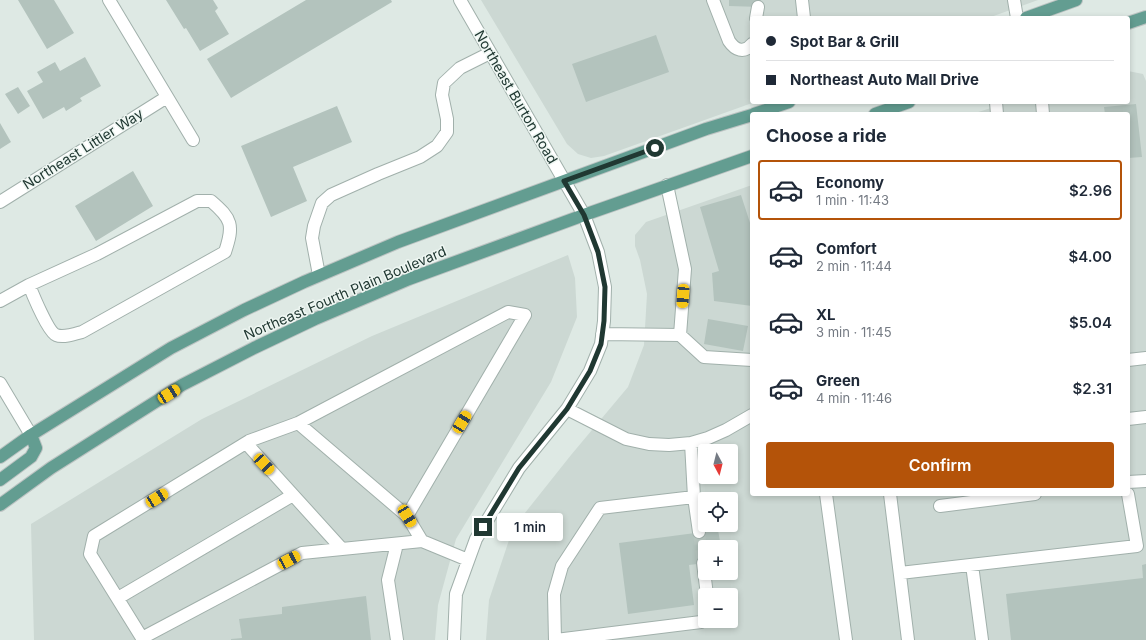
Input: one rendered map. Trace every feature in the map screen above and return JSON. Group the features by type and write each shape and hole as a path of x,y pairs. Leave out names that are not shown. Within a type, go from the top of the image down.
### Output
{"main road":[{"path":"1032,16 1076,0"},
{"path":"1130,22 1146,17"},
{"name":"Northeast Fourth Plain Boulevard","path":"759,112 782,104"},
{"path":"881,112 903,104"},
{"name":"Northeast Fourth Plain Boulevard","path":"0,457 31,435 171,348 244,310 319,275 398,242 706,129 750,115"},
{"name":"Northeast Fourth Plain Boulevard","path":"0,505 51,468 182,385 315,319 402,282 667,185 750,157"},
{"path":"0,480 31,457 36,448 31,435"}],"street":[{"path":"109,0 192,140"},
{"name":"Northeast Burton Road","path":"454,640 456,594 476,539 519,468 567,409 590,371 601,344 604,321 605,287 598,252 584,215 460,0"},
{"path":"713,0 732,46 738,50 745,49 750,46"},
{"path":"802,0 804,16"},
{"path":"1014,0 1016,16"},
{"path":"319,275 312,238 314,226 322,203 331,195 420,157 437,146 447,132 447,119 442,95 444,82 460,68 490,53"},
{"name":"Northeast Littler Way","path":"0,202 167,97"},
{"path":"667,185 685,269 680,335"},
{"path":"0,301 29,285 97,254 197,201 211,201 222,210 229,220 231,233 225,252 82,332 70,336 56,335 51,331 29,285"},
{"path":"407,516 525,315 508,312 298,423 249,441 94,536 90,554 142,639 302,553 422,541 468,560"},
{"path":"602,334 680,335 704,357 750,360"},
{"path":"1130,360 1146,358"},
{"path":"0,384 31,435"},
{"path":"567,409 626,439 649,444 669,445 690,443 708,438 726,430 750,416"},
{"path":"1130,420 1146,418"},
{"path":"298,423 407,516 422,541"},
{"path":"246,443 342,549"},
{"path":"690,443 694,497 698,525"},
{"path":"1130,482 1146,481"},
{"path":"118,598 293,494"},
{"path":"826,496 846,640"},
{"path":"890,496 908,640"},
{"path":"940,506 1019,496"},
{"path":"900,573 1137,546 1128,496"},
{"path":"694,497 600,508 562,566 554,594 556,640 698,622"},
{"path":"397,544 388,580 397,640"},
{"path":"972,565 982,640"}],"shaded area":[{"path":"481,0 1038,0 994,16 750,16 750,104 604,156 591,158 578,154 567,144"},
{"path":"1130,71 1143,74 1146,81 1146,640 486,640 489,600 513,528 628,387 644,345 647,294 640,260 635,246 635,235 646,222 750,186 750,496 1130,496 1130,112 978,112 1004,104 1130,104"},
{"path":"568,255 575,278 577,317 551,382 456,539 438,605 435,640 34,640 31,524 202,419 372,336"}],"building":[{"path":"18,0 54,0 74,33 47,49"},
{"path":"166,0 213,0 218,8 215,11 229,34 200,51"},
{"path":"306,0 391,0 392,2 231,98 207,59"},
{"path":"729,0 761,0 761,7 729,6"},
{"path":"656,35 669,72 586,102 572,64"},
{"path":"85,57 101,86 80,98 82,101 66,111 64,107 43,119 27,91 43,82 37,72 55,62 60,71"},
{"path":"18,87 30,106 18,114 5,94"},
{"path":"1136,104 1142,157 1130,158 1130,112 1105,112 1104,107"},
{"path":"337,106 352,142 293,167 307,201 271,217 241,146"},
{"path":"0,123 11,142 0,149"},
{"path":"133,171 153,206 96,241 75,206"},
{"path":"741,195 750,223 750,306 714,301 712,273 719,271 700,207"},
{"path":"708,319 748,326 743,351 704,344"},
{"path":"703,532 718,532 720,540 698,540 698,564 689,565 694,605 628,614 619,543"},
{"path":"1146,564 1146,640 1011,640 1006,594 1143,578 1142,565"},
{"path":"366,596 371,640 231,640 242,638 239,619 282,614 282,607"}],"tunnel":[{"path":"699,532 700,540"}],"route":[{"path":"483,527 519,468 567,409 590,371 601,344 604,321 605,287 598,252 584,215 564,181 655,148"}]}
